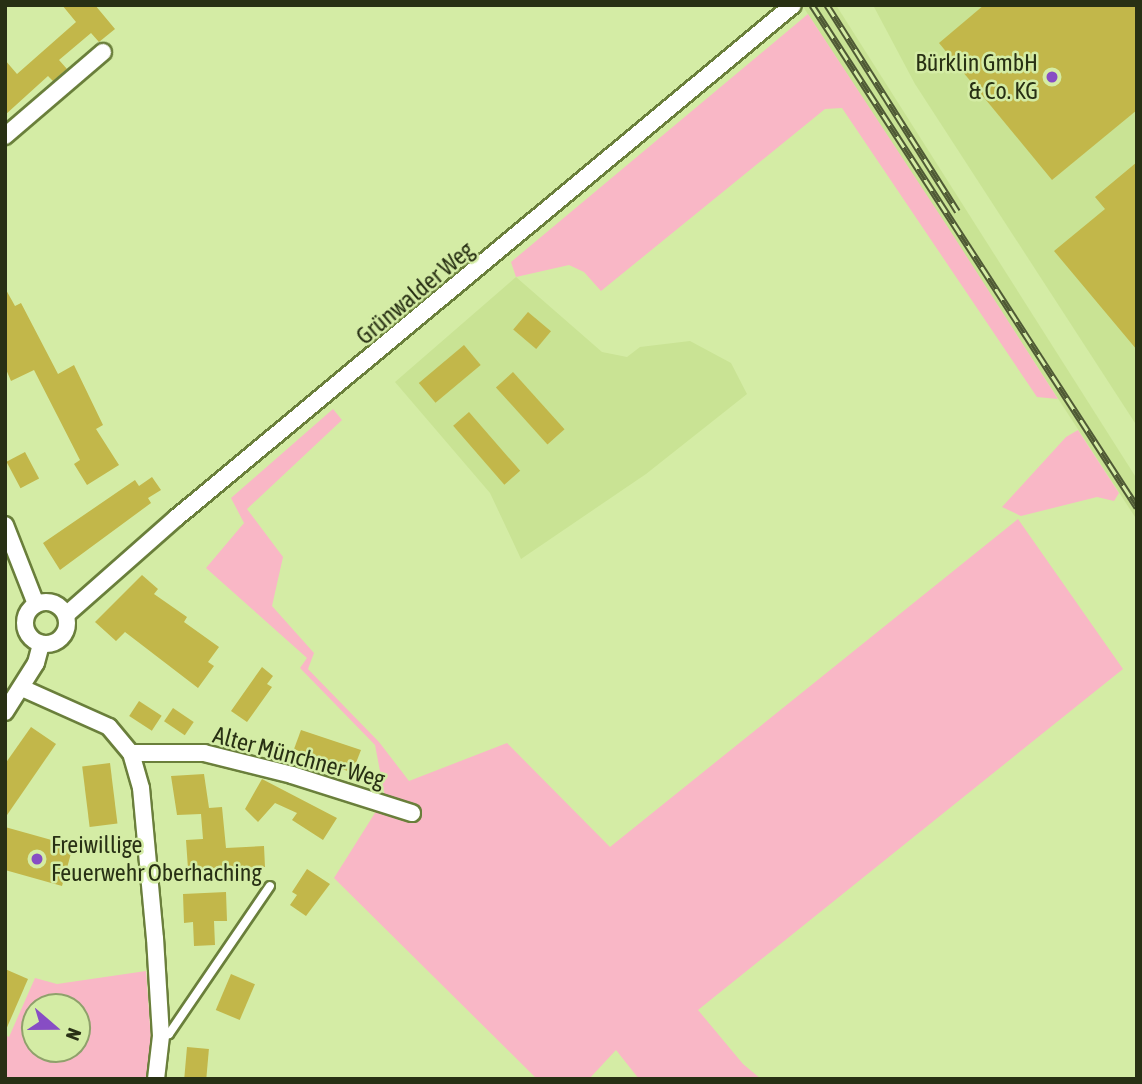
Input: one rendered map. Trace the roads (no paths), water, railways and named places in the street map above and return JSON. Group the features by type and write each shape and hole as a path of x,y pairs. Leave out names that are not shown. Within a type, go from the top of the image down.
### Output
{"street":[{"name":"Grünwalder Weg","path":"66,615 176,518 793,5"},
{"path":"5,136 103,52"},
{"path":"5,525 36,604"},
{"path":"51,602 66,615 67,628 60,639 41,643 33,640 25,625 26,617 36,604 51,602"},
{"path":"5,712 22,688 41,643"},
{"path":"22,688 109,727 131,753 141,788 149,860 161,1036 156,1079"},
{"name":"Alter Münchner Weg","path":"131,753 204,753 306,779 412,813"}],"lane":[{"path":"161,1036 169,1034 270,886"}],"railway":[{"path":"812,5 1137,507"},
{"path":"827,5 957,211"}],"place":[{"name":"Bürklin GmbH & Co. KG","path":"1052,77"},
{"name":"Freiwillige Feuerwehr Oberhaching","path":"37,859"}]}
